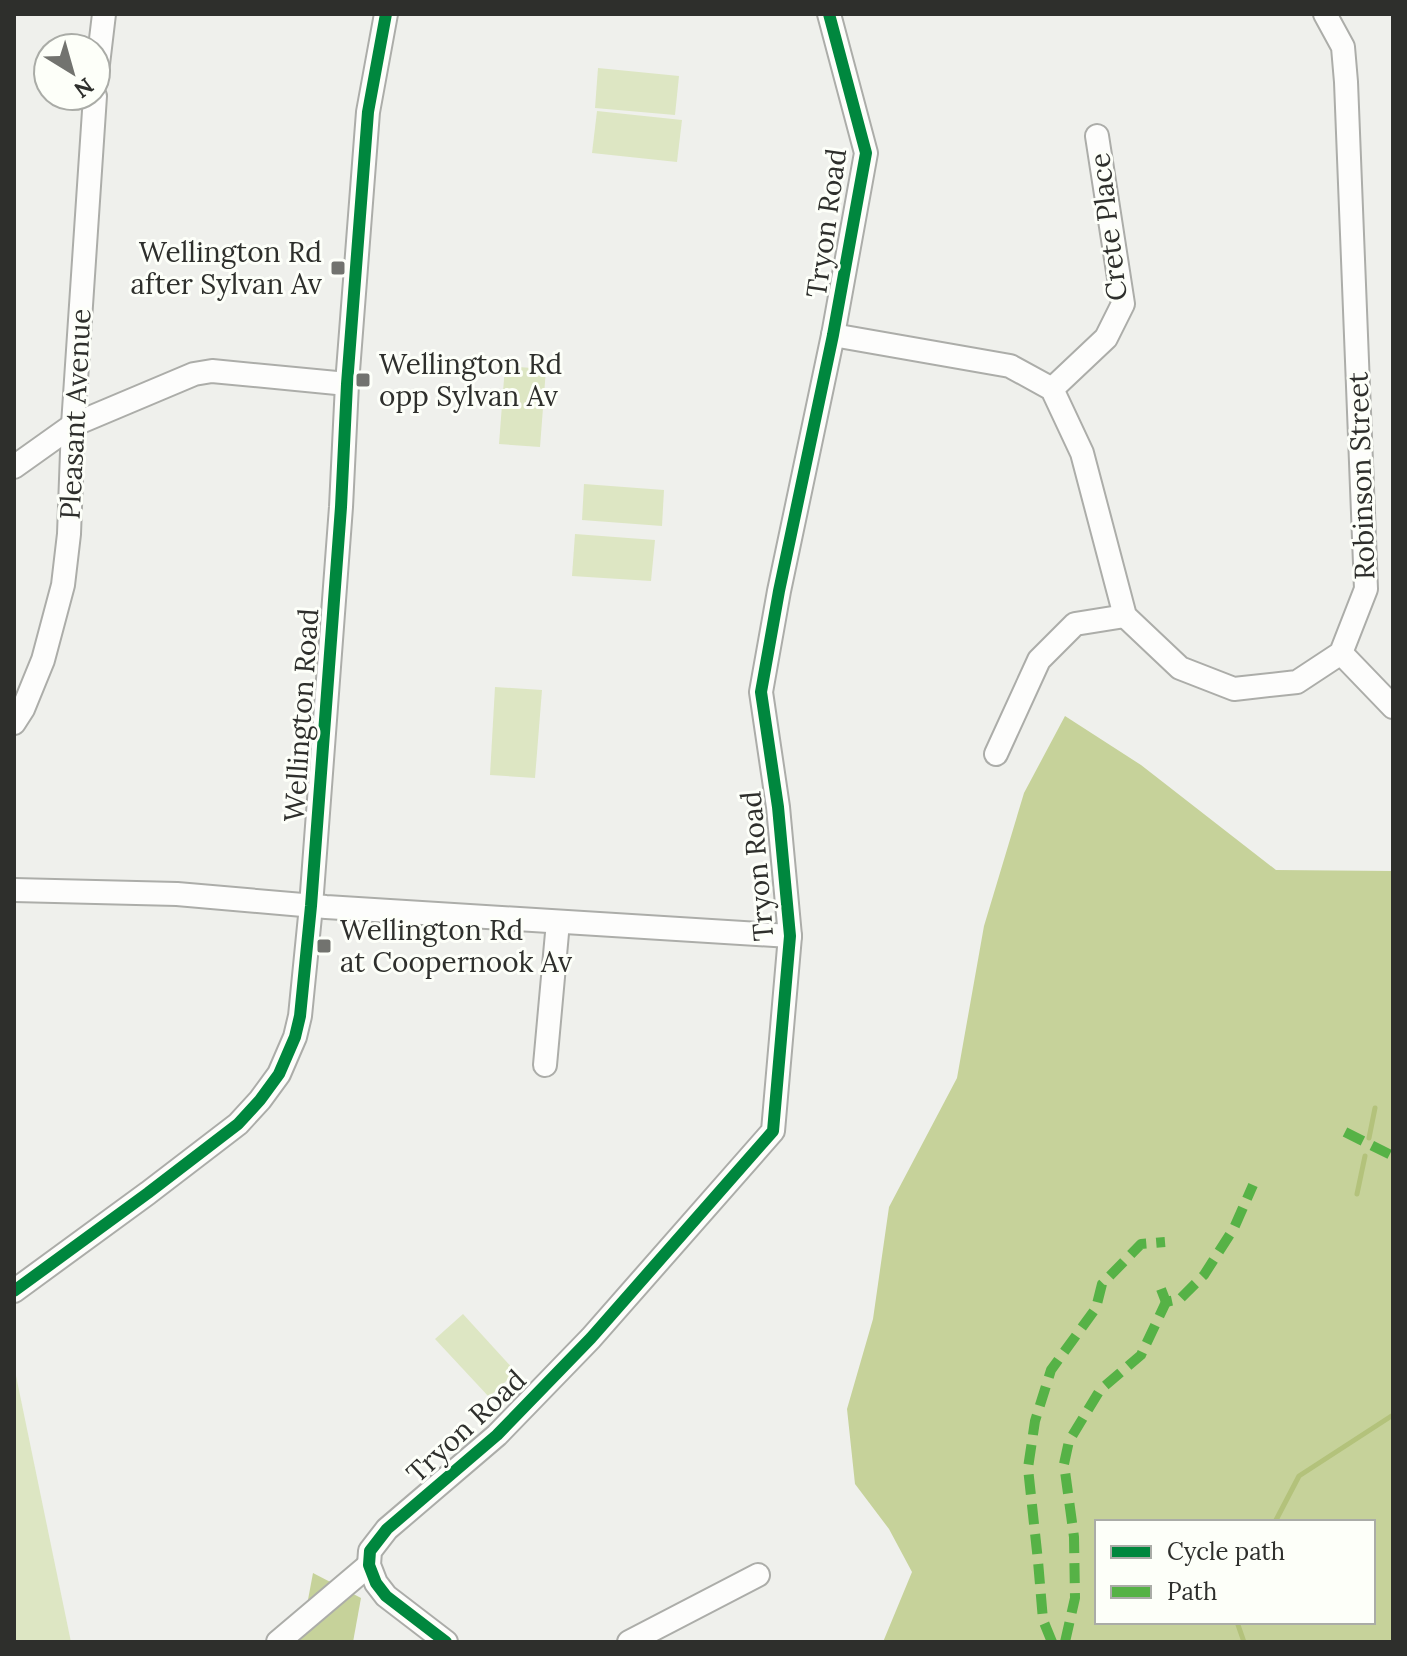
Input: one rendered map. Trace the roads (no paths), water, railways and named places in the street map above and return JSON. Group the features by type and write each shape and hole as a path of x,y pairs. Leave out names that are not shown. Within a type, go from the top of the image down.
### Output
{"street":[{"name":"Wellington Road","path":"14,1291 238,1124 279,1074 295,1037 300,1016 311,906 368,112 386,14"},
{"name":"Tryon Road","path":"278,1642 369,1565 370,1551 387,1529 497,1435 591,1338 773,1131 790,936 778,807 761,692 833,335 866,153 829,14"},
{"name":"Robinson Street","path":"1325,14 1343,47 1346,82 1366,589 1341,653"},
{"name":"Pleasant Avenue","path":"14,723 39,670 63,585 69,534 73,425 94,112"},
{"name":"Crete Place","path":"1052,389 1106,338 1123,304 1097,136"},
{"path":"833,335 1010,366 1052,389 1082,453 1125,616 1180,668 1234,689 1297,682 1341,653 1393,707"},
{"path":"14,467 73,425 194,374 212,371 347,384"},
{"path":"996,754 1039,660 1075,624 1125,616"},
{"path":"14,890 177,894 311,906 790,936"},
{"path":"545,1065 558,922"},
{"path":"369,1565 376,1583 386,1596 446,1642"},
{"path":"629,1642 758,1575"}],"waterway":[{"path":"1369,1138 1375,1108"},
{"path":"1357,1194 1365,1156"},
{"path":"1276,1520 1299,1476 1393,1415"},
{"path":"1238,1624 1244,1642"}],"place":[{"name":"Wellington Rd after Sylvan Av","path":"338,268"},
{"name":"Wellington Rd opp Sylvan Av","path":"363,380"},
{"name":"Wellington Rd at Coopernook Av","path":"324,946"}]}
